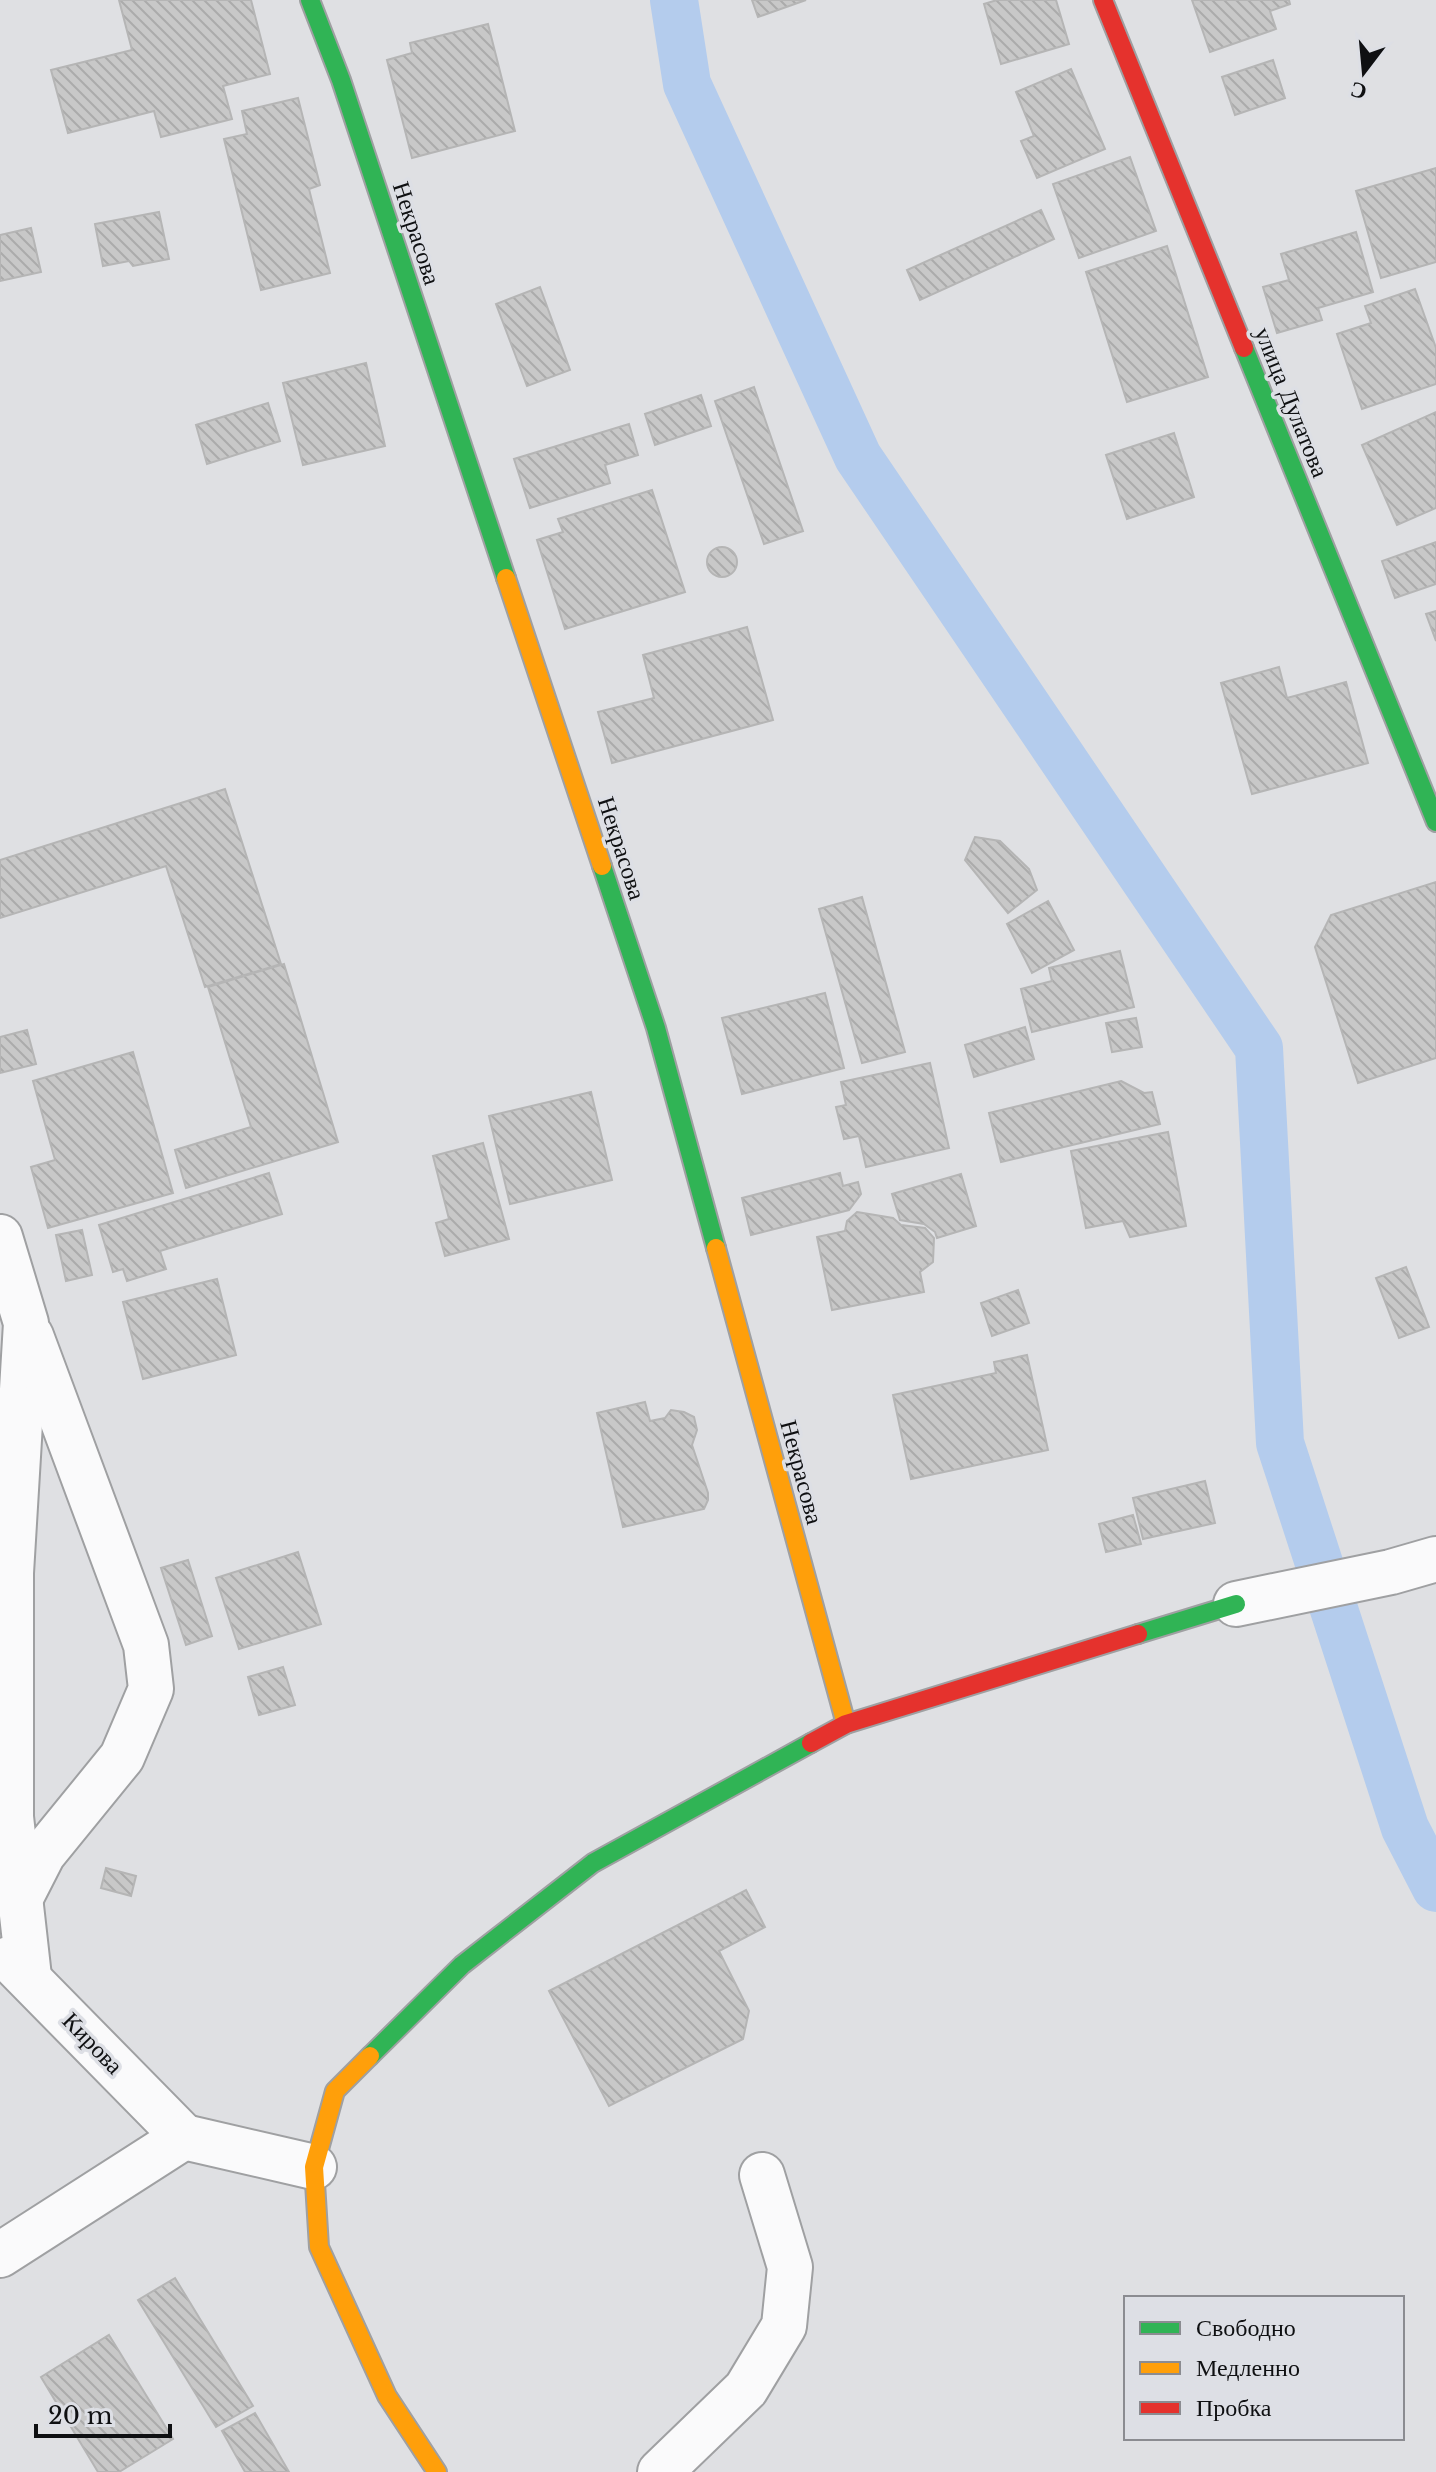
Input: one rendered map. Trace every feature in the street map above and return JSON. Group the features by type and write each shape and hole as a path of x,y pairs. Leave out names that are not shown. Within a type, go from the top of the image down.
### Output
{"street":[{"name":"Некрасова","path":"310,0 341,80 656,1028 846,1724"},
{"name":"улица Дулатова","path":"1103,0 1436,822"},
{"path":"0,1237 26,1323 146,1645 151,1689 122,1757 43,1854 19,1901"},
{"path":"14,1964 19,1901 11,1817 11,1573 26,1323"},
{"path":"437,2472 387,2396 319,2247 314,2167 335,2091 462,1965 593,1863 846,1724 1236,1604 1391,1572 1436,1559"},
{"name":"Кирова","path":"14,1964 184,2137"},
{"path":"0,2255 184,2137 314,2167"},
{"path":"660,2472 746,2389 784,2326 790,2267 762,2175"}],"building":[{"path":"119,0 251,0 270,74 223,86 232,119 161,137 154,111 68,133 51,70 132,50"},
{"path":"752,0 806,0 758,17"},
{"path":"997,0 1056,0 1069,44 1001,64 984,4"},
{"path":"1192,0 1289,0 1290,4 1270,11 1276,29 1210,52"},
{"path":"488,24 515,131 412,158 387,60 412,53 410,43"},
{"path":"1273,60 1285,98 1235,115 1222,77"},
{"path":"1071,69 1105,149 1037,178 1021,141 1034,136 1016,92"},
{"path":"298,98 320,185 309,189 330,273 261,290 224,139 247,134 242,111"},
{"path":"1130,157 1156,231 1079,258 1053,184"},
{"path":"1436,168 1436,262 1381,278 1356,191"},
{"path":"1041,210 1054,239 920,300 907,270"},
{"path":"159,212 169,259 133,266 129,261 103,266 95,224"},
{"path":"31,228 41,272 0,281 0,235"},
{"path":"1356,232 1373,292 1318,308 1322,320 1277,333 1263,287 1289,280 1281,254"},
{"path":"1167,246 1208,377 1127,402 1086,272"},
{"path":"540,287 570,370 527,386 496,304"},
{"path":"1415,289 1436,348 1436,384 1362,409 1337,334 1371,323 1365,306"},
{"path":"366,363 385,446 303,465 283,383"},
{"path":"754,387 803,531 764,544 715,401"},
{"path":"701,395 711,426 655,445 645,414"},
{"path":"268,403 280,441 207,464 196,425"},
{"path":"1436,412 1436,508 1397,525 1362,445"},
{"path":"629,424 638,455 605,465 610,483 530,508 514,459"},
{"path":"1174,433 1194,497 1127,519 1106,455"},
{"path":"652,490 685,592 565,629 537,540 563,532 558,519"},
{"path":"1436,542 1436,584 1395,598 1382,561"},
{"path":"722,547 733,551 737,562 733,573 722,577 711,573 707,562 711,551"},
{"path":"1436,611 1436,641 1426,614"},
{"path":"747,627 773,720 612,763 598,712 654,698 643,655"},
{"path":"1279,667 1287,698 1346,682 1368,763 1252,794 1221,683"},
{"path":"225,789 281,964 205,987 166,866 0,918 0,860"},
{"path":"975,837 1000,841 1029,869 1037,890 1008,913 965,860"},
{"path":"1436,882 1436,1058 1358,1083 1315,947 1331,915"},
{"path":"862,897 905,1052 862,1063 819,909"},
{"path":"1048,901 1074,950 1032,973 1007,924"},
{"path":"1120,951 1134,1007 1032,1032 1021,989 1052,981 1049,968"},
{"path":"284,964 338,1142 186,1188 175,1150 251,1127 208,987"},
{"path":"825,993 844,1068 742,1094 722,1018"},
{"path":"1136,1018 1142,1047 1112,1052 1106,1023"},
{"path":"1025,1027 1034,1059 974,1077 965,1045"},
{"path":"27,1030 36,1064 0,1073 0,1037"},
{"path":"133,1052 173,1193 48,1228 31,1167 55,1160 33,1081"},
{"path":"930,1063 949,1148 866,1167 859,1136 844,1139 836,1107 846,1105 841,1082"},
{"path":"1121,1081 1144,1093 1152,1092 1160,1124 1001,1162 989,1113"},
{"path":"591,1092 612,1180 510,1204 489,1116"},
{"path":"1168,1132 1186,1226 1130,1237 1123,1221 1086,1228 1071,1151"},
{"path":"483,1143 509,1239 445,1256 436,1223 449,1219 433,1156"},
{"path":"269,1173 282,1214 160,1251 166,1269 127,1281 123,1269 113,1272 99,1225"},
{"path":"840,1173 843,1186 858,1182 861,1194 849,1210 751,1235 742,1198"},
{"path":"961,1174 976,1226 937,1238 935,1232 924,1224 900,1220 892,1194"},
{"path":"857,1212 893,1218 901,1225 925,1228 934,1238 933,1262 920,1272 924,1292 832,1310 817,1237 845,1231 847,1221"},
{"path":"82,1230 92,1275 66,1281 56,1235"},
{"path":"1406,1267 1429,1327 1399,1338 1376,1278"},
{"path":"217,1279 236,1355 143,1379 123,1302"},
{"path":"1018,1290 1029,1323 992,1336 981,1303"},
{"path":"1027,1355 1048,1450 911,1479 893,1395 996,1373 994,1362"},
{"path":"645,1402 650,1421 665,1418 671,1410 694,1417 697,1430 692,1445 708,1500 704,1509 623,1527 597,1413"},
{"path":"1205,1481 1215,1523 1143,1539 1133,1498"},
{"path":"1133,1515 1141,1544 1106,1552 1099,1524"},
{"path":"298,1552 321,1624 239,1649 216,1578"},
{"path":"188,1560 212,1636 186,1645 161,1568"},
{"path":"283,1667 295,1705 259,1715 248,1677"},
{"path":"106,1868 136,1876 131,1896 101,1888"},
{"path":"746,1890 765,1927 719,1951 749,2011 743,2039 609,2106 549,1991"},
{"path":"175,2278 253,2406 216,2427 138,2300"},
{"path":"109,2335 173,2439 119,2472 98,2472 41,2377"},
{"path":"255,2413 289,2472 245,2472 222,2431"}],"waterway":[{"path":"674,0 687,84 858,457 1259,1048 1280,1443 1405,1828 1436,1888"}],"traffic: fast":[{"path":"310,0 341,80 506,578"},
{"path":"1244,348 1436,822"},
{"path":"602,866 656,1028 716,1248"},
{"path":"1138,1634 1236,1604"},
{"path":"370,2056 462,1965 593,1863 811,1743"}],"traffic: slow":[{"path":"506,578 602,866"},
{"path":"716,1248 846,1724"},
{"path":"370,2056 335,2091 314,2167 319,2247 387,2396 437,2472"}],"traffic: jam":[{"path":"1103,0 1244,348"},
{"path":"811,1743 846,1724 1138,1634"}]}
